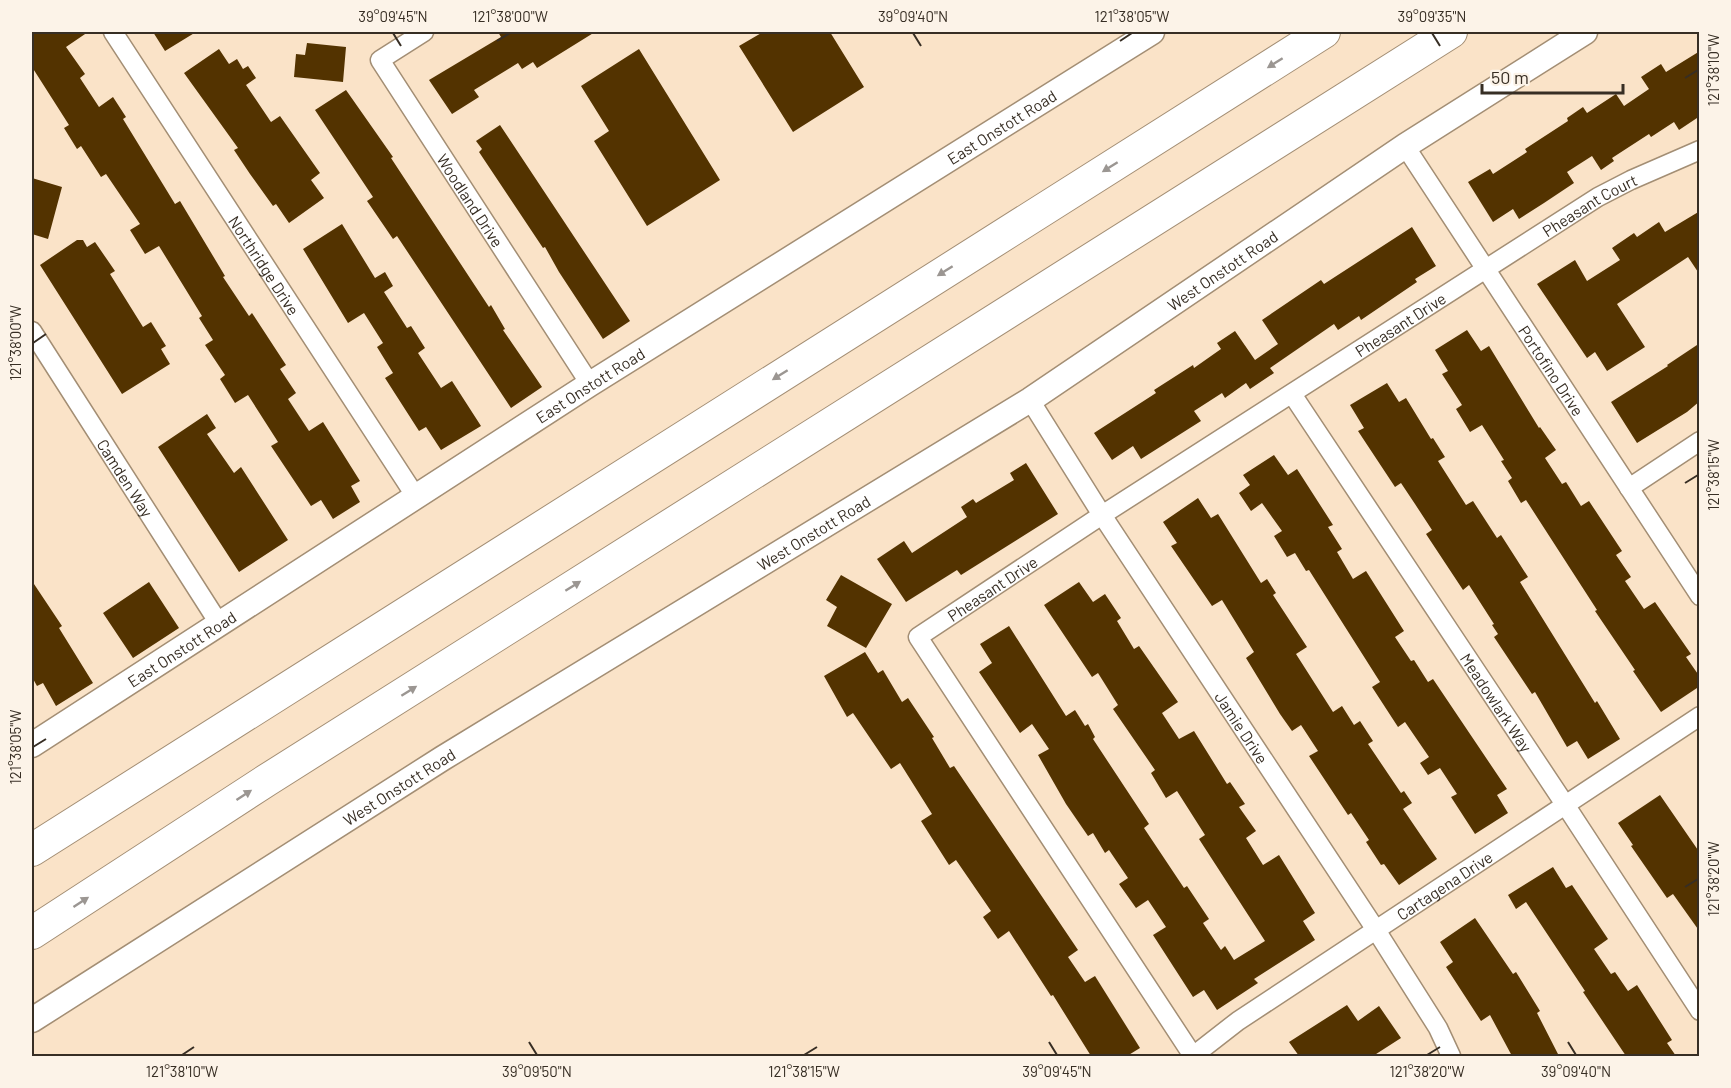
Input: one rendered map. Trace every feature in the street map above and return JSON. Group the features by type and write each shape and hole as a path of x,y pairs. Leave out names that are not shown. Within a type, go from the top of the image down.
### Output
{"highway":[{"path":"32,850 1324,32"},
{"path":"32,933 277,774 1451,32"}],"street":[{"name":"Northridge Drive","path":"113,32 416,497"},
{"name":"Woodland Drive","path":"424,32 380,60 590,384"},
{"name":"East Onstott Road","path":"32,745 590,384 1151,32"},
{"name":"West Onstott Road","path":"32,1020 443,758 1030,400 1405,146 1585,32"},
{"name":"Portofino Drive","path":"1405,146 1700,596"},
{"name":"Pheasant Court","path":"1486,271 1598,197 1700,150"},
{"name":"Pheasant Drive","path":"1193,1056 918,637 1102,515 1486,271"},
{"name":"Camden Way","path":"32,331 220,625"},
{"name":"Meadowlark Way","path":"1292,394 1700,1011"},
{"name":"Jamie Drive","path":"1030,400 1102,515 1376,930 1438,1028 1451,1056"},
{"path":"1629,488 1700,441"},
{"name":"Cartagena Drive","path":"1193,1056 1238,1021 1700,716"}],"building":[{"path":"32,32 88,32 66,47 85,74 80,78 99,107 113,97 126,117 123,119 175,204 180,201 225,276 223,277 249,316 252,313 286,365 280,369 296,393 288,399 309,431 323,422 360,481 351,486 360,502 333,519 321,500 311,506 271,446 278,442 248,395 235,403 220,379 225,375 205,345 213,340 199,318 202,316 159,246 145,254 130,230 140,224 106,174 101,177 81,146 77,149 64,128 69,125 32,67"},
{"path":"153,32 196,32 165,51"},
{"path":"498,32 595,32 537,68 533,62 522,69 518,63 474,90 479,97 452,114 429,80 501,37"},
{"path":"763,32 830,32 864,87 793,132 739,46"},
{"path":"307,43 346,47 343,82 294,77 296,54 305,55"},
{"path":"219,49 229,64 237,59 243,69 248,66 256,78 246,85 271,122 280,116 320,173 311,180 324,198 289,223 276,204 273,206 250,174 234,150 238,148 184,73"},
{"path":"639,49 720,180 647,226 594,141 609,131 581,86"},
{"path":"1700,51 1700,116 1679,130 1674,122 1651,137 1649,134 1612,158 1614,161 1601,170 1592,156 1567,172 1574,183 1519,219 1513,209 1493,222 1468,182 1490,169 1493,174 1527,152 1525,149 1568,121 1567,118 1583,107 1587,113 1616,94 1624,106 1649,89 1641,77 1661,64 1666,72"},
{"path":"346,90 393,157 391,158 489,307 491,305 505,329 503,330 542,387 511,408 397,236 393,239 367,201 373,197 315,110"},
{"path":"500,125 630,321 603,339 545,247 543,248 479,152 482,149 476,141"},
{"path":"32,178 62,187 48,239 32,234"},
{"path":"1700,211 1700,275 1688,257 1617,304 1645,347 1607,371 1595,352 1587,358 1537,284 1575,260 1587,281 1620,260 1612,248 1634,233 1637,237 1659,222 1665,232"},
{"path":"342,224 375,278 385,272 393,286 384,292 407,328 411,326 425,348 418,353 441,388 452,381 481,426 441,450 426,427 419,431 385,378 393,373 377,347 383,343 364,313 348,323 303,249"},
{"path":"1412,227 1436,266 1415,279 1417,282 1361,320 1359,316 1338,330 1334,324 1270,368 1274,373 1250,389 1246,383 1225,398 1222,393 1194,411 1201,421 1141,459 1133,446 1112,460 1094,433 1156,393 1154,390 1193,365 1194,368 1221,349 1217,343 1235,331 1255,360 1278,344 1262,320 1321,280 1324,284"},
{"path":"77,240 83,240 87,247 95,242 115,271 110,274 143,327 151,322 166,346 161,349 170,364 122,394 40,265"},
{"path":"1467,330 1481,351 1489,346 1539,428 1556,450 1545,458 1562,484 1566,482 1581,506 1589,501 1622,551 1616,555 1631,577 1625,581 1644,609 1655,602 1691,654 1686,657 1700,677 1700,686 1661,712 1526,500 1521,503 1508,481 1512,478 1501,461 1504,460 1482,425 1470,432 1456,409 1462,405 1442,374 1448,371 1435,350"},
{"path":"1700,343 1700,401 1687,412 1637,443 1611,402"},
{"path":"1387,383 1399,402 1406,398 1431,439 1433,438 1445,457 1438,461 1466,505 1473,501 1497,538 1501,535 1528,577 1520,582 1620,739 1588,759 1577,741 1567,747 1535,692 1532,694 1494,637 1498,634 1492,625 1494,624 1469,585 1463,590 1426,534 1432,530 1415,504 1401,483 1395,487 1358,431 1364,428 1350,405"},
{"path":"207,414 216,428 207,434 234,473 241,467 288,540 239,572 158,447"},
{"path":"1274,455 1288,475 1297,469 1333,525 1328,527 1342,549 1337,552 1353,579 1366,571 1404,631 1395,637 1428,682 1433,679 1507,789 1497,795 1508,813 1475,834 1451,797 1457,794 1440,768 1428,775 1420,763 1429,757 1405,722 1398,727 1372,687 1380,682 1309,570 1306,571 1295,553 1287,557 1274,536 1282,531 1262,503 1251,511 1239,493 1250,485 1243,475"},
{"path":"1026,463 1058,514 961,575 957,570 906,602 877,559 904,541 912,553 967,517 961,507 973,499 976,503 1014,480 1010,473"},
{"path":"1198,498 1211,518 1218,514 1261,583 1267,579 1276,593 1273,595 1307,647 1296,654 1333,712 1342,706 1354,725 1360,721 1373,741 1368,744 1401,793 1404,791 1412,803 1403,809 1437,859 1399,885 1384,864 1381,865 1366,842 1369,840 1351,813 1348,815 1309,756 1318,751 1301,725 1292,731 1280,714 1246,658 1254,652 1222,600 1212,606 1171,546 1177,543 1163,522"},
{"path":"841,575 892,604 866,648 827,626 837,607 826,600"},
{"path":"32,581 62,626 59,628 93,683 56,706 43,683 37,686 32,677"},
{"path":"149,582 179,628 133,658 103,613"},
{"path":"1079,582 1093,602 1105,594 1121,618 1117,621 1134,649 1139,646 1178,702 1162,713 1179,739 1194,731 1227,784 1230,782 1245,804 1239,807 1256,831 1246,838 1263,865 1279,855 1315,913 1303,921 1315,940 1254,979 1258,983 1217,1010 1204,990 1193,997 1153,935 1166,927 1148,900 1136,908 1119,884 1128,878 1109,850 1105,853 1093,833 1088,836 1066,804 1038,755 1049,749 1032,724 1020,733 979,672 992,663 980,644 1009,626 1066,716 1075,710 1085,726 1088,724 1095,737 1093,739 1149,824 1144,828 1184,888 1187,886 1209,919 1203,923 1221,950 1225,946 1234,960 1265,941 1199,839 1205,835 1177,791 1166,798 1151,773 1155,770 1113,709 1118,705 1098,673 1092,677 1044,605"},
{"path":"865,652 878,673 883,670 902,702 908,698 934,737 932,738 950,768 954,766 1078,950 1068,957 1085,982 1095,976 1140,1048 1127,1056 1091,1056 1009,931 998,939 983,917 991,911 956,860 949,865 921,821 932,814 900,763 891,769 853,713 847,717 824,676"},
{"path":"1660,795 1700,853 1700,932 1673,894 1667,898 1618,823"},
{"path":"1553,867 1566,888 1572,885 1608,939 1594,949 1611,974 1615,972 1628,991 1637,985 1672,1040 1667,1043 1676,1056 1626,1056 1526,902 1516,909 1508,895"},
{"path":"1475,918 1513,974 1516,972 1540,1011 1537,1013 1559,1056 1512,1056 1490,1015 1481,1021 1446,967 1453,962 1440,942"},
{"path":"1347,1005 1358,1021 1379,1006 1401,1038 1373,1056 1299,1056 1289,1042"}]}
